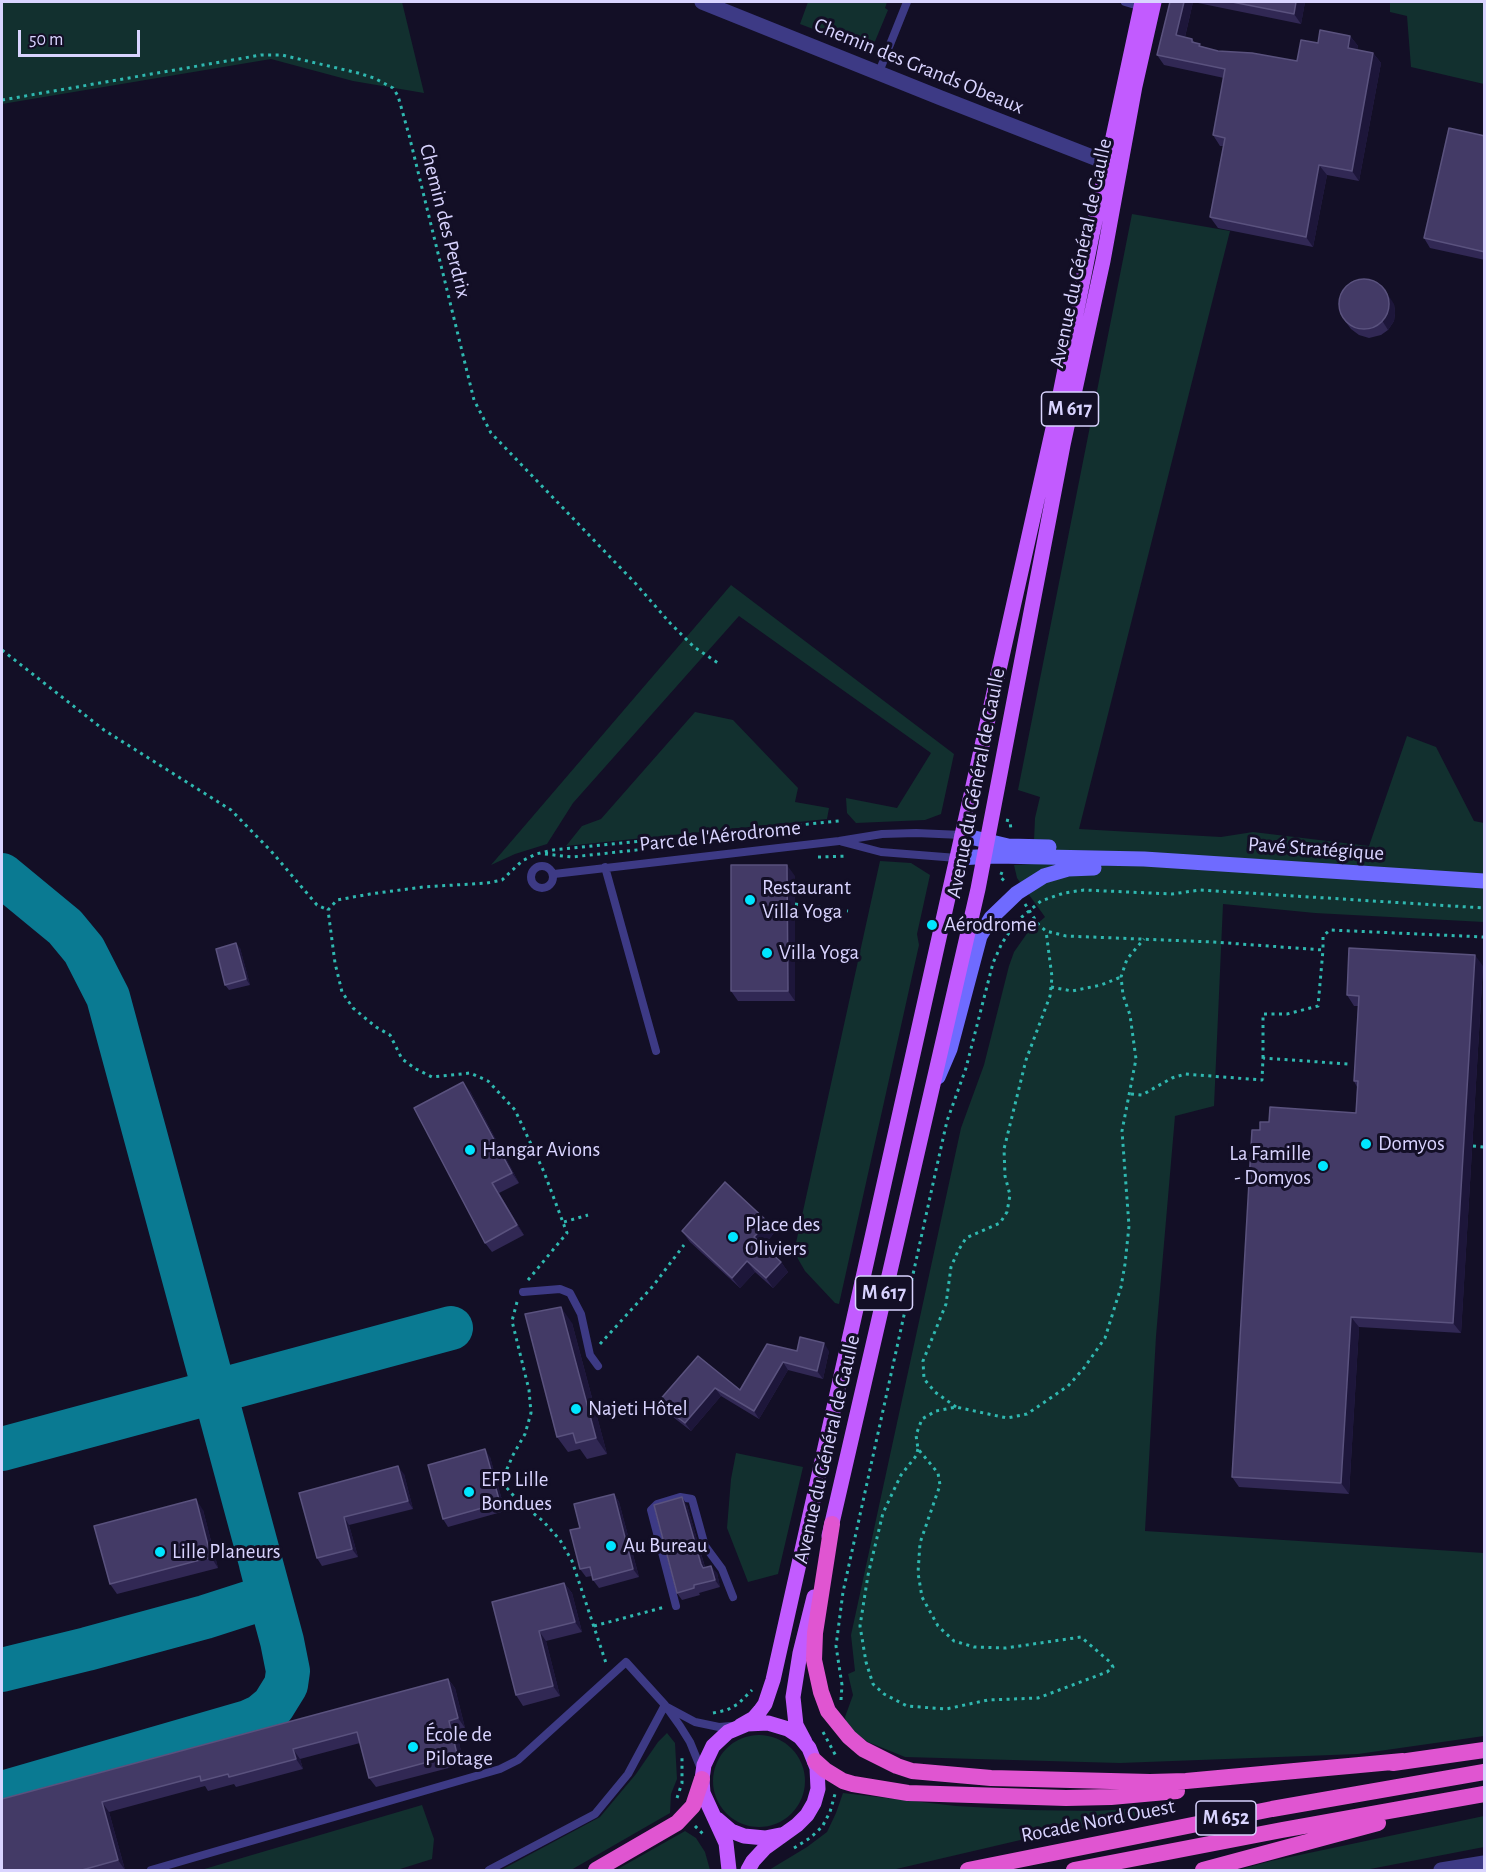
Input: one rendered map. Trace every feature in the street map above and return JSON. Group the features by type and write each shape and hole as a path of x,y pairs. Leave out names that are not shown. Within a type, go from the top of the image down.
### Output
{"highway":[{"path":"832,1524 814,1633 814,1660 817,1676 828,1711 849,1737 879,1759 912,1771 952,1775 1037,1781 1150,1782 1186,1781 1403,1761"},
{"path":"815,1761 843,1781 880,1788 943,1794 1066,1798 1144,1795 1485,1750"},
{"name":"Rocade Nord Ouest","path":"968,1870 1261,1811 1485,1772"},
{"path":"596,1870 678,1823 693,1806 702,1775"},
{"name":"Rocade Nord Ouest","path":"1074,1870 1485,1794"},
{"path":"1203,1870 1367,1826 1452,1800"}],"main road":[{"name":"Avenue du Général de Gaulle","path":"740,1725 754,1718 760,1711 765,1704 773,1680 1114,165 1147,5"},
{"name":"Avenue du Général de Gaulle","path":"805,1742 796,1725 793,1711 800,1653 832,1524 986,849 1060,456 1103,261 1114,165"},
{"path":"962,835 986,849"},
{"name":"Pavé Stratégique","path":"957,858 986,849 1485,881"},
{"path":"929,1096 950,1049 980,936 991,918 1008,900 1044,876 1068,869 1119,869 1196,862"},
{"path":"729,1870 726,1843 705,1799 702,1775 706,1759 713,1746 728,1732 740,1725 754,1722 775,1724 794,1733 805,1742 815,1761 819,1782 814,1803 803,1820 759,1854 748,1870"},
{"path":"715,1818 731,1831 751,1838 765,1838 785,1833"}],"street":[{"name":"Chemin des Grands Obeaux","path":"702,2 1114,165"},
{"path":"1441,1870 1485,1863"}],"lane":[{"path":"879,72 907,2"},
{"path":"1125,2 1147,5"},
{"name":"Parc de l'Aérodrome","path":"554,874 900,833 962,835"},
{"name":"Parc de l'Aérodrome","path":"839,841 881,852 957,858"},
{"path":"605,867 656,1051"},
{"path":"523,1292 560,1289 570,1293 581,1314 590,1355 598,1366"},
{"path":"675,1605 651,1510 657,1504 680,1497 693,1499 705,1546 722,1569 733,1597"},
{"path":"151,1870 500,1769 518,1760 626,1662 665,1706 690,1742 702,1775"},
{"path":"665,1706 707,1726 740,1725"},
{"path":"489,1870 595,1814 628,1774 665,1706"}],"path":[{"name":"Chemin des Perdrix","path":"2,100 261,55 282,55 358,73 393,88 398,96 409,135 474,400 491,433 636,584 670,623 694,647 718,663"},
{"path":"2,650 104,730 231,810 271,851 317,905 328,910"},
{"path":"328,910 337,900 370,894 502,880 522,861 536,854 565,849 839,821"},
{"path":"536,854 572,857 777,834"},
{"path":"828,1711 841,1699 842,1685 836,1646 843,1592 947,1121 966,1068 995,957 1011,928 1029,909 1048,898 1077,890 1172,894 1200,890 1485,908"},
{"path":"795,904 848,910"},
{"path":"1029,909 1038,924 1046,931 1066,936 1323,950"},
{"path":"328,910 342,992 353,1008 390,1035 402,1059 416,1069 432,1077 470,1073 488,1081 515,1110 541,1164 564,1222 567,1233 529,1278 515,1306 512,1321 530,1390 531,1413 525,1434 504,1476 506,1487 560,1540 572,1561 607,1667 612,1675"},
{"path":"1131,1094 1142,1095 1172,1078 1185,1074 1262,1080 1263,1014 1287,1014 1318,1006 1323,936 1330,930 1485,938"},
{"path":"1046,931 1052,977 1050,996 1026,1060 1004,1149 1005,1176 1010,1195 1007,1212 1000,1223 966,1238 958,1251 951,1267 945,1304 923,1361 924,1379 935,1392 956,1407 1007,1418 1027,1414 1068,1386 1105,1338 1121,1287 1129,1226 1122,1131 1136,1059 1130,1015 1123,995 1121,977 1127,959 1144,939"},
{"path":"1051,987 1072,991 1101,985 1121,977"},
{"path":"1263,1058 1348,1064"},
{"path":"1473,1146 1485,1147"},
{"path":"564,1222 588,1215"},
{"path":"590,1355 653,1286 684,1245"},
{"path":"918,1449 938,1473 940,1485 920,1543 918,1573 922,1598 938,1626 954,1641 974,1647 1006,1648 1081,1636 1113,1667 1096,1676 1038,1698 988,1700 945,1709 907,1706 884,1694 873,1684 866,1662 860,1626 868,1575 883,1513 901,1475 918,1449 916,1435 922,1419 936,1411 956,1407"},
{"path":"594,1626 675,1605"}],"green space":[{"path":"2,2 402,2 424,93 353,81 271,59 2,104"},
{"path":"808,2 887,2 885,8 888,10 871,51 800,24"},
{"path":"1390,2 1484,2 1484,84 1411,67 1407,16 1390,12"},
{"path":"1132,214 1230,231 1079,829 1221,837 1253,832 1369,846 1407,736 1436,747 1474,821 1484,823 1484,922 1315,913 1223,904 1214,1106 1175,1116 1156,1336 1145,1531 1484,1553 1484,1736 1358,1754 1120,1763 905,1757 868,1742 847,1727 845,1717 853,1695 848,1674 855,1671 851,1635 961,1128 984,1065 1014,952 1028,932 1045,917 1017,878 1014,865 1033,864 1035,818 1040,797 1018,790"},
{"path":"731,585 954,754 941,814 925,820 856,823 847,813 846,798 897,808 931,753 739,616 573,803 547,844 515,854 491,865"},
{"path":"695,712 733,720 798,788 795,802 829,808 827,819 566,846 582,826 601,819"},
{"path":"880,861 911,863 930,875 917,934 919,945 839,1304 835,1303 805,1271 794,1252"},
{"path":"736,1453 803,1467 778,1574 748,1582 727,1528 731,1479"},
{"path":"667,1733 675,1743 677,1779 671,1794 670,1813 571,1870 501,1870 600,1817"},
{"path":"759,1735 777,1738 792,1748 802,1763 805,1781 802,1799 792,1814 777,1824 759,1827 741,1824 726,1814 716,1799 713,1781 716,1763 726,1748 741,1738"},
{"path":"843,1793 956,1806 1027,1810 1096,1811 1157,1807 1158,1814 1029,1838 892,1870 769,1870 827,1832"},
{"path":"422,1805 434,1839 432,1859 397,1870 201,1870"},
{"path":"1484,1816 1484,1847 1365,1870 1238,1870 1271,1861"},
{"path":"685,1831 696,1838 705,1852 710,1870 616,1870"}],"building":[{"path":"1170,2 1184,2 1176,35 1192,39 1192,42 1200,44 1199,46 1218,51 1252,53 1297,61 1301,40 1318,43 1320,30 1350,36 1348,48 1373,53 1352,171 1319,165 1306,237 1210,217 1225,138 1213,135 1225,69 1157,55"},
{"path":"1232,2 1296,2 1294,14"},
{"path":"1449,128 1485,136 1485,252 1424,238"},
{"path":"1359,279 1369,279 1382,286 1389,299 1389,309 1382,322 1369,329 1359,329 1350,325 1343,318 1339,309 1339,299 1343,290 1350,283"},
{"name":"Villa Yoga","path":"731,865 787,865 788,991 731,991"},
{"path":"236,943 246,979 225,985 216,949"},
{"name":"Domyos","path":"1349,948 1475,955 1453,1323 1351,1317 1341,1483 1232,1477 1252,1130 1260,1130 1260,1122 1269,1122 1270,1107 1356,1113 1358,1081 1354,1081 1359,996 1347,995"},
{"name":"Hangar Avions","path":"463,1082 512,1173 492,1183 517,1225 485,1243 414,1108"},
{"name":"Place des Oliviers","path":"725,1182 768,1222 754,1237 781,1262 766,1278 747,1261 732,1278 682,1231"},
{"name":"Najeti Hôtel","path":"561,1307 596,1438 576,1443 573,1433 557,1437 525,1314"},
{"path":"800,1337 824,1343 817,1371 783,1362 754,1411 715,1388 685,1423 658,1402 698,1356 740,1390 767,1344 797,1351"},
{"name":"EFP Lille Bondues","path":"485,1449 500,1503 443,1519 428,1465"},
{"path":"398,1466 408,1501 344,1517 352,1549 317,1558 299,1493"},
{"path":"614,1494 633,1569 593,1580 590,1567 580,1569 570,1530 580,1528 574,1504"},
{"path":"682,1497 701,1564 703,1568 711,1566 715,1580 694,1585 694,1588 677,1593 654,1505"},
{"name":"Lille Planeurs","path":"196,1499 211,1557 110,1584 94,1526"},
{"path":"564,1583 575,1622 539,1631 553,1686 516,1695 492,1602"},
{"path":"448,1679 458,1718 449,1721 457,1754 369,1778 357,1732 293,1749 296,1759 229,1777 228,1774 201,1781 200,1776 102,1802 118,1860 82,1870 2,1870 2,1799"}],"taxiway":[{"path":"2,875 65,927 84,950 108,997 282,1641 288,1671 286,1685 273,1706 261,1716 248,1722 2,1793"},
{"path":"2,1449 451,1328"},
{"path":"2,1670 205,1617 261,1599 268,1591 261,1564"}],"place":[{"name":"Restaurant Villa Yoga","path":"750,900"},
{"name":"Aérodrome","path":"932,925"},
{"name":"Villa Yoga","path":"767,953"},
{"name":"Domyos","path":"1366,1144"},
{"name":"Hangar Avions","path":"470,1150"},
{"name":"La Famille - Domyos","path":"1323,1166"},
{"name":"Place des Oliviers","path":"733,1237"},
{"name":"Najeti Hôtel","path":"576,1409"},
{"name":"EFP Lille Bondues","path":"469,1492"},
{"name":"Au Bureau","path":"611,1546"},
{"name":"Lille Planeurs","path":"160,1552"},
{"name":"École de Pilotage","path":"413,1747"}]}
